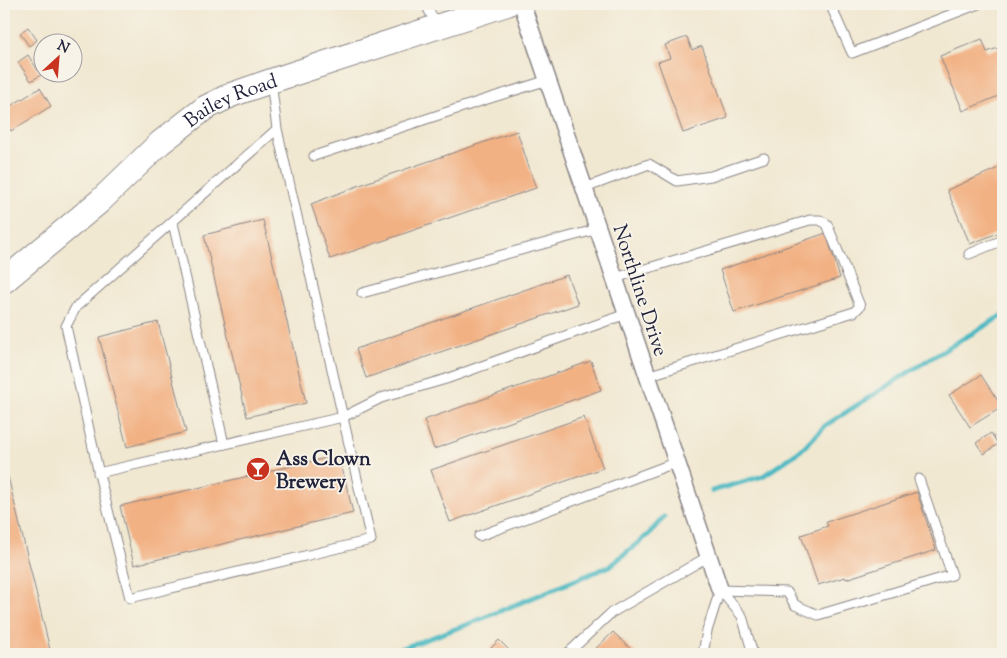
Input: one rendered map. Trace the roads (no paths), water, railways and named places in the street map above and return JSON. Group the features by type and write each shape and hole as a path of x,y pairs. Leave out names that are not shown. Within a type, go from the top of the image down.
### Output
{"street":[{"name":"Bailey Road","path":"4,280 100,201 160,143 205,108 232,95 271,81 507,4"},
{"name":"Northline Drive","path":"522,4 720,590"}],"lane":[{"path":"426,4 436,27"},
{"path":"830,4 852,53 978,4"},
{"path":"314,156 548,80"},
{"path":"271,81 277,129 371,540 130,598 98,472 66,326 76,307 277,129"},
{"path":"585,188 649,164 677,181 712,176 764,158"},
{"path":"615,278 810,220 820,220 827,224 860,306 854,312 647,376"},
{"path":"173,222 224,444"},
{"path":"362,293 598,229"},
{"path":"970,254 1003,240"},
{"path":"98,472 343,417 381,398 446,378 626,314"},
{"path":"479,536 677,462"},
{"path":"720,590 787,592 795,605 818,615 952,575 919,479"},
{"path":"567,654 611,613 709,556"},
{"path":"703,654 707,631 720,590"},
{"path":"720,590 742,616 753,654"}],"waterway":[{"path":"712,491 763,476 800,451 826,425 1003,315"},
{"path":"386,654 466,625 610,566 649,534 664,517"}],"place":[{"name":"Ass Clown Brewery","path":"258,469"}]}
